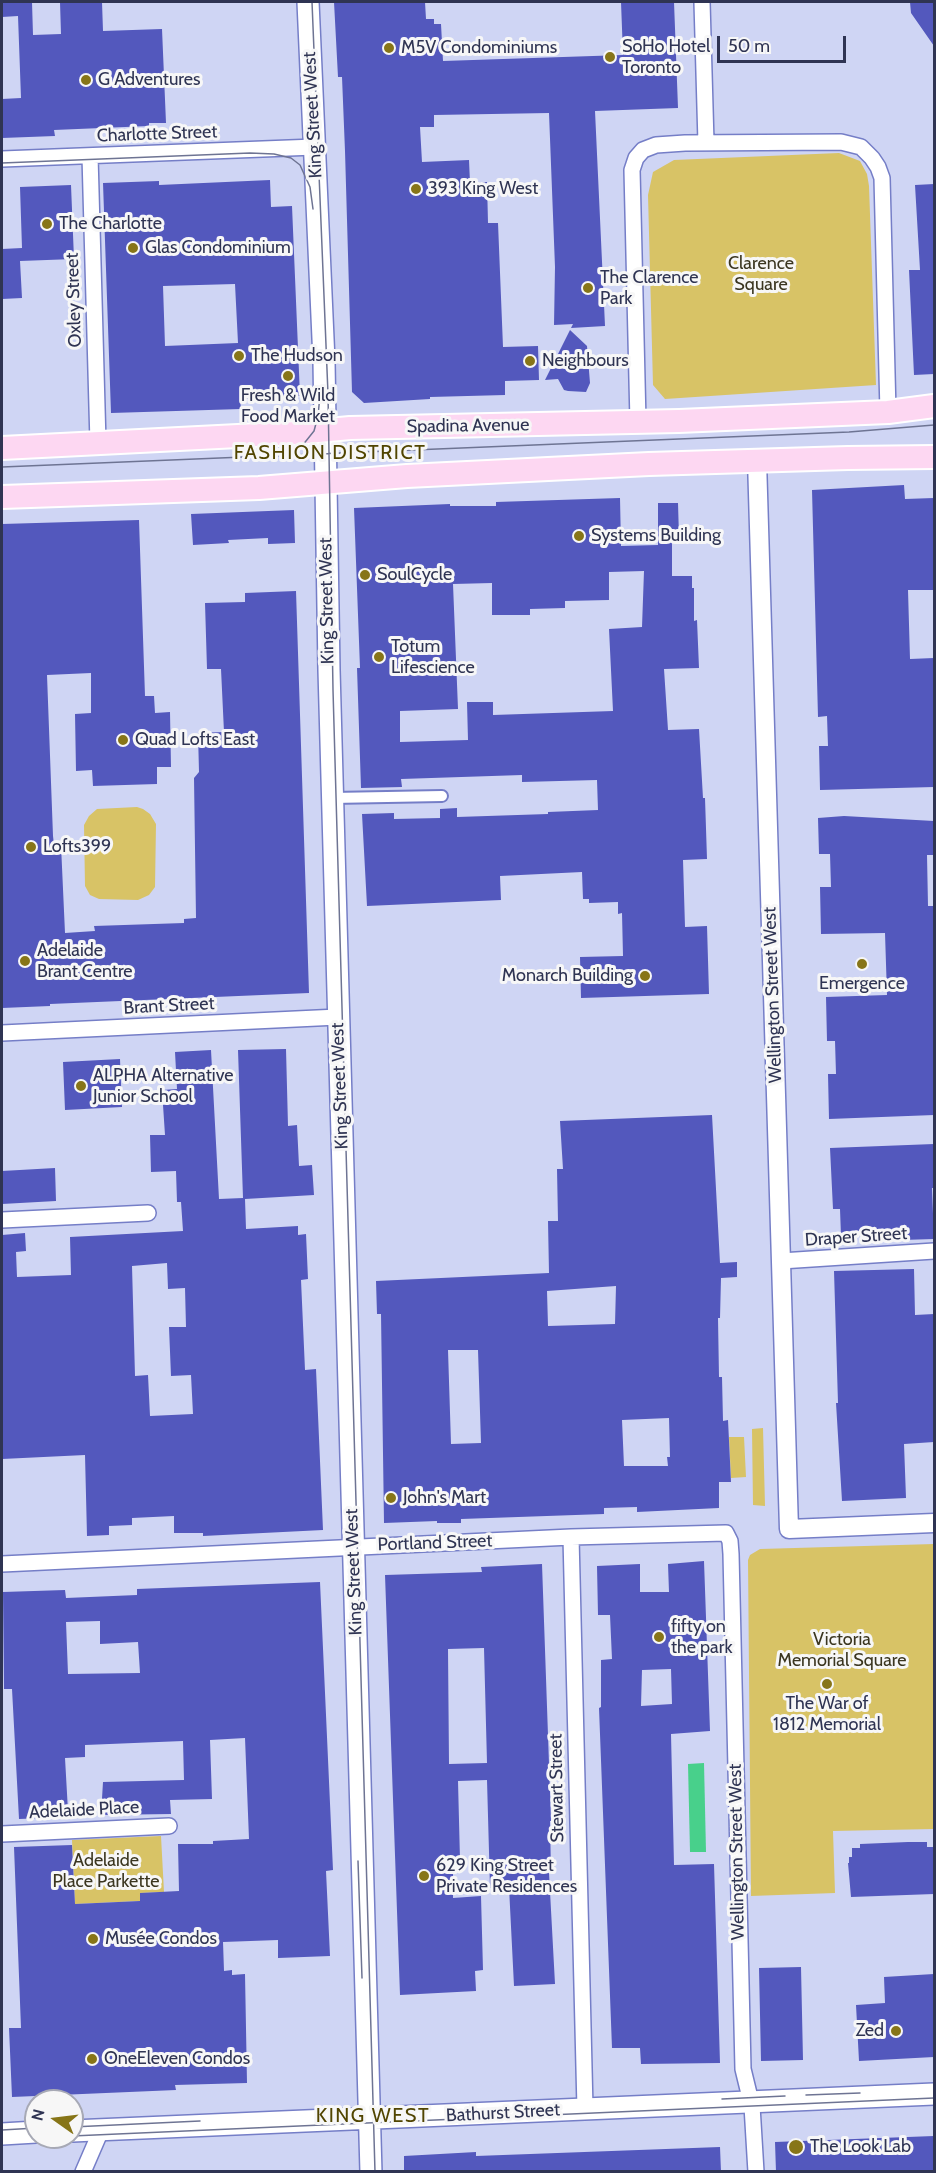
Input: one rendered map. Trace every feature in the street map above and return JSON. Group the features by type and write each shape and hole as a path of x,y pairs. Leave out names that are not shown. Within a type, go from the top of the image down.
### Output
{"main road":[{"name":"King Street West","path":"308,2 326,430 325,482 332,798 371,2172"},
{"name":"Spadina Avenue","path":"2,448 350,428 638,422 888,412 934,406"},
{"path":"2,497 259,488 456,473 757,460 934,458"},
{"name":"Bathurst Street","path":"84,2130 934,2094"},
{"path":"2,2134 24,2133"}],"street":[{"path":"702,2 706,143"},
{"path":"638,422 632,170 636,158 643,150 656,145 706,143 852,144 861,147 878,167 882,178 888,412"},
{"name":"Charlotte Street","path":"2,159 315,147"},
{"name":"Oxley Street","path":"90,156 98,444"},
{"name":"Wellington Street West","path":"757,460 789,1529 934,1523"},
{"path":"332,798 442,796"},
{"name":"Brant Street","path":"2,1033 338,1017"},
{"path":"2,1220 148,1213"},
{"name":"Draper Street","path":"781,1261 934,1251"},
{"name":"Wellington Street West","path":"726,1533 730,1541 731,1554 742,2069 751,2102 756,2172"},
{"name":"Portland Street","path":"2,1564 354,1546 726,1533"},
{"name":"Stewart Street","path":"571,1537 585,2109"},
{"name":"Adelaide Place","path":"2,1834 169,1826"},
{"path":"83,2172 99,2135 104,2129"}],"green space":[{"name":"Clarence Square","path":"839,153 860,161 867,174 869,186 876,385 665,399 653,385 648,195 653,172 674,160"},
{"path":"137,807 150,814 156,824 155,887 149,895 138,900 99,899 90,895 85,886 84,825 97,809"},
{"path":"763,1428 765,1506 753,1505 752,1429"},
{"path":"729,1437 744,1437 746,1477 731,1478"},
{"name":"Victoria Memorial Square","path":"934,1544 934,1829 833,1831 835,1893 751,1896 748,1560 750,1555 760,1549"},
{"name":"Adelaide Place Parkette","path":"161,1836 164,1892 140,1893 140,1901 75,1904 72,1840"}],"shaded area":[{"path":"704,1763 706,1852 690,1852 688,1764"}],"building":[{"path":"2,2 32,2 33,35 61,34 60,2 102,2 103,31 162,29 166,123 149,123 149,126 54,130 55,136 2,138 2,99 21,98 18,16 2,17"},
{"path":"334,2 425,2 426,19 434,19 434,24 441,24 443,61 623,55 621,2 674,2 678,108 595,111 605,326 571,328 573,324 554,325 555,267 549,113 434,115 434,127 420,127 422,162 469,160 470,183 487,182 488,223 498,223 503,347 538,346 539,380 505,381 505,395 430,397 430,399 364,403 352,392 342,77 338,77"},
{"path":"910,2 934,2 934,46 911,13"},
{"path":"270,180 271,207 292,206 300,396 240,399 241,409 111,413 103,183 159,181 159,185","holes":["235,284 238,343 165,346 163,286"]},
{"path":"934,184 934,374 914,375 909,270 920,270 915,185"},
{"name":"The Charlotte","path":"71,185 74,259 20,261 22,298 2,299 2,249 22,248 20,187"},
{"path":"570,330 587,346 590,383 586,392 564,390 558,379 545,380"},
{"path":"904,485 905,499 934,498 934,590 908,590 910,659 934,658 934,787 820,790 819,746 828,746 827,716 818,717 812,490"},
{"path":"620,498 621,546 658,545 658,503 678,503 679,537 672,537 672,576 692,576 699,668 664,669 668,730 699,729 707,859 683,860 685,927 707,926 709,994 581,998 580,957 623,956 622,913 618,914 618,902 589,903 589,899 583,899 582,872 500,876 501,900 367,906 362,814 394,813 394,819 440,818 440,809 457,808 457,817 598,810 597,780 522,782 522,775 401,779 402,787 361,788 357,668 360,668 354,508 450,504 450,506 496,506 496,502","holes":["644,571 642,627 609,629 613,711 493,715 493,702 467,702 468,740 400,742 400,711 458,709 453,584 492,583 492,615 530,615 530,609 565,608 565,601 609,600 609,572"]},
{"path":"294,510 295,543 268,544 268,538 193,545 191,514"},
{"path":"139,520 145,696 154,696 155,713 170,712 171,767 157,767 157,784 93,786 92,770 76,771 75,714 91,713 91,673 47,675 53,836 54,845 61,845 65,933 95,931 94,926 184,923 184,919 196,918 194,778 199,772 198,733 224,732 221,669 207,669 205,603 245,602 245,593 296,591 309,993 2,1008 2,524"},
{"path":"844,816 934,821 934,855 927,855 928,906 934,906 934,1115 829,1119 828,1074 836,1074 835,1041 827,1041 826,997 887,995 885,933 821,934 820,887 831,887 830,854 819,854 818,818"},
{"path":"286,1049 288,1126 297,1125 299,1166 312,1165 314,1195 245,1199 246,1229 298,1226 298,1235 306,1234 308,1279 301,1280 305,1370 316,1369 323,1530 203,1536 203,1533 174,1533 174,1516 132,1518 132,1525 109,1526 109,1535 87,1536 85,1455 2,1459 2,1235 25,1233 26,1251 16,1252 17,1277 71,1275 70,1237 183,1231 181,1202 177,1202 176,1171 151,1172 150,1135 165,1135 162,1090 177,1089 175,1052 211,1050 219,1199 243,1198 238,1050","holes":["167,1263 168,1289 185,1288 186,1327 169,1327 171,1376 191,1375 193,1414 150,1416 148,1375 135,1376 132,1266"]},
{"path":"120,1059 122,1107 65,1110 63,1062"},
{"path":"712,1115 720,1263 737,1262 737,1277 721,1278 720,1318 718,1318 719,1377 722,1377 723,1421 728,1420 731,1482 719,1482 719,1508 637,1512 637,1507 604,1508 604,1514 461,1519 461,1523 437,1523 437,1521 384,1523 381,1314 377,1314 376,1281 549,1273 548,1221 558,1221 557,1169 563,1169 560,1121","holes":["616,1286 615,1324 548,1326 547,1291","448,1350 478,1350 481,1443 451,1444","669,1418 670,1457 667,1457 668,1466 624,1466 622,1420"]},
{"path":"934,1144 934,1188 932,1188 934,1239 902,1240 901,1233 841,1236 840,1209 833,1209 830,1148"},
{"path":"55,1168 56,1201 2,1204 2,1171"},
{"path":"914,1269 915,1315 934,1314 934,1442 904,1444 906,1498 842,1501 836,1403 838,1403 834,1271"},
{"path":"704,1561 710,1731 671,1734 674,1865 714,1864 720,2063 641,2064 640,2048 612,2048 599,1708 601,1707 601,1660 612,1659 610,1615 598,1615 597,1566 640,1564 640,1592 669,1592 668,1564","holes":["671,1669 672,1704 641,1706 642,1670"]},
{"path":"542,1564 551,1821 551,1873 549,1873 555,1984 514,1986 509,1887 490,1888 487,1780 458,1781 460,1860 453,1861 453,1898 481,1896 483,1970 475,1971 476,1991 400,1995 385,1575 482,1572 481,1567","holes":["484,1648 487,1763 449,1764 448,1649"]},
{"path":"320,1582 333,1870 326,1871 330,1956 278,1958 278,1940 223,1942 224,1971 232,1970 232,1975 245,1974 247,2083 175,2085 176,2090 84,2094 84,2089 24,2089 24,2096 12,2097 9,2028 21,2028 14,1847 72,1845 75,1904 140,1901 140,1893 179,1891 178,1844 213,1844 213,1841 249,1839 245,1738 210,1740 212,1799 170,1800 171,1814 101,1815 103,1782 184,1780 183,1741 85,1745 85,1757 65,1758 68,1811 43,1812 44,1818 19,1819 12,1689 4,1689 3,1592 65,1590 66,1598 137,1595 137,1589","holes":["100,1621 100,1644 138,1642 140,1673 68,1674 66,1622"]},
{"path":"927,1842 927,1847 934,1847 934,1894 851,1897 848,1863 849,1857 852,1857 852,1848 860,1848 860,1844"},
{"path":"801,1967 803,2060 761,2061 759,1968"},
{"name":"Zed","path":"934,1974 934,2057 859,2061 856,2005 885,2003 884,1977"},
{"path":"934,2136 934,2172 776,2172 775,2142"},
{"path":"720,2147 721,2172 404,2172 404,2156 476,2152 476,2156"}],"tram line":[{"path":"312,2 328,394 333,690 375,2172"},
{"path":"2,163 274,154 291,158 300,165 310,187 313,209"},
{"path":"288,453 302,446 314,431 320,395"},
{"path":"2,467 849,432 934,425"},
{"path":"358,1861 362,1978"},
{"path":"806,2095 860,2093"},
{"path":"722,2099 785,2096"},
{"path":"84,2135 934,2098"},
{"path":"84,2126 200,2121"},
{"path":"2,2130 24,2129"}],"place":[{"name":"M5V Condominiums","path":"389,48"},
{"name":"SoHo Hotel Toronto","path":"610,57"},
{"name":"G Adventures","path":"86,80"},
{"name":"393 King West","path":"416,189"},
{"name":"The Charlotte","path":"47,224"},
{"name":"Glas Condominium","path":"133,248"},
{"name":"The Clarence Park","path":"588,288"},
{"name":"The Hudson","path":"239,356"},
{"name":"Neighbours","path":"530,361"},
{"name":"Fresh & Wild Food Market","path":"288,376"},
{"name":"Systems Building","path":"579,536"},
{"name":"SoulCycle","path":"365,575"},
{"name":"Totum Lifescience","path":"379,657"},
{"name":"Quad Lofts East","path":"123,740"},
{"name":"Lofts399","path":"31,847"},
{"name":"Adelaide Brant Centre","path":"25,961"},
{"name":"Emergence","path":"862,964"},
{"name":"Monarch Building","path":"645,976"},
{"name":"ALPHA Alternative Junior School","path":"81,1086"},
{"name":"John's Mart","path":"391,1498"},
{"name":"fifty on the park","path":"659,1637"},
{"name":"The War of 1812 Memorial","path":"827,1684"},
{"name":"629 King Street Private Residences","path":"424,1876"},
{"name":"Musée Condos","path":"93,1939"},
{"name":"Zed","path":"896,2031"},
{"name":"OneEleven Condos","path":"92,2059"},
{"name":"The Look Lab","path":"796,2147"}],"district":[{"name":"FASHION DISTRICT","path":"330,453"},
{"name":"KING WEST","path":"373,2116"}]}
